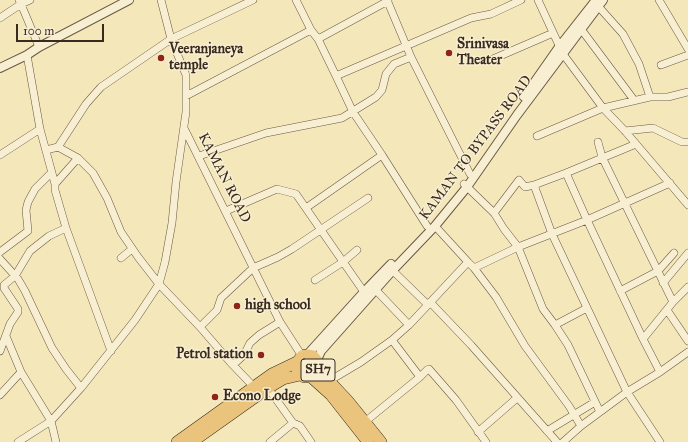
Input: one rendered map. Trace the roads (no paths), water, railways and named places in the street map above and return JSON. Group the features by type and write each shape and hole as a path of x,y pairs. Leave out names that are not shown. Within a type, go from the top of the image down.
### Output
{"main road":[{"name":"SH7","path":"192,442 268,388 283,379 300,375 297,369 309,363"},
{"name":"SH7","path":"309,363 329,381 366,421 381,442"},
{"name":"SH7","path":"177,442 280,369 309,363"},
{"name":"SH7","path":"309,363 331,395 368,442"}],"street":[{"path":"0,18 20,2 30,0"},
{"path":"0,68 27,56 39,47 129,0"},
{"name":"KAMAN ROAD","path":"161,0 171,39 186,75 186,112 184,128 280,322 309,363"},
{"path":"46,150 58,146 86,104 101,86 171,39 253,0"},
{"path":"296,0 311,30 318,39 353,112 431,226 474,268 496,297 525,346 581,426"},
{"path":"318,39 387,0 408,46 411,57 470,174"},
{"path":"336,76 471,18 491,14 521,0"},
{"path":"538,0 561,50 603,108 625,131 688,205"},
{"path":"659,0 688,48"},
{"path":"20,2 39,47"},
{"path":"599,2 623,34 639,64 650,98"},
{"name":"KAMAN TO BYPASS ROAD","path":"309,363 321,351 373,288 431,226 465,185 517,115 561,50 581,29 599,2"},
{"name":"KAMAN TO BYPASS ROAD","path":"465,185 470,174 561,50 599,2"},
{"path":"581,29 634,100"},
{"path":"186,96 311,30"},
{"path":"493,59 553,33"},
{"path":"661,65 688,55"},
{"path":"27,56 40,129 55,184 54,190 66,228 111,351"},
{"path":"198,156 266,133 342,118 376,97 382,90 386,74 394,64 411,57"},
{"path":"537,136 603,108 634,100 668,97 688,92"},
{"path":"18,442 50,421 81,388 135,320 159,284 165,262 172,223 184,128"},
{"path":"625,131 653,128 682,142 688,142"},
{"path":"0,155 40,129"},
{"path":"598,142 602,157 673,302"},
{"path":"494,213 519,180 525,187 534,185 636,144"},
{"path":"58,146 78,158 93,174 104,192 121,232 132,249 159,284 254,387"},
{"path":"306,208 382,155"},
{"path":"55,184 78,158"},
{"path":"0,252 28,231 26,210 28,202 35,189 51,173"},
{"path":"566,173 620,291 660,372"},
{"path":"474,268 518,247 625,204 670,183"},
{"path":"465,185 494,213 504,230 518,247 543,309 568,345 600,412"},
{"path":"534,185 552,234 627,392 660,442"},
{"path":"226,211 251,202 277,189 296,194 364,292"},
{"path":"200,327 217,310 221,298 254,268 278,257 368,198"},
{"path":"0,351 10,324 18,312 18,309 4,288 4,285 15,276 30,251 49,236 66,228"},
{"path":"121,258 132,249"},
{"path":"316,280 343,262 357,250"},
{"path":"620,291 658,271 674,253"},
{"path":"664,283 688,253"},
{"path":"0,258 25,291 52,348 81,388"},
{"path":"329,381 361,362 392,340 409,325 468,262"},
{"path":"391,269 471,345 556,442"},
{"path":"643,339 673,302 688,287"},
{"path":"373,288 409,325"},
{"name":"KAMAN TO BYPASS ROAD","path":"309,363 364,292 373,288"},
{"path":"555,325 587,308"},
{"path":"668,310 688,341"},
{"path":"233,365 244,355 250,343 259,335 280,322"},
{"path":"6,336 21,372 50,421 56,442"},
{"path":"392,340 420,377"},
{"path":"562,442 627,392 660,372 688,352"},
{"path":"366,421 429,369 456,400 486,442"},
{"path":"0,395 21,372"},
{"path":"268,388 293,424 300,426 310,442"},
{"path":"478,432 517,398"},
{"path":"547,431 595,402"},
{"path":"270,442 293,424"}],"place":[{"name":"Srinivasa Theater","path":"449,53"},
{"name":"Veeranjaneya temple","path":"161,58"},
{"name":"high school","path":"237,306"},
{"name":"Petrol station","path":"261,355"},
{"name":"Econo Lodge","path":"215,397"}]}
